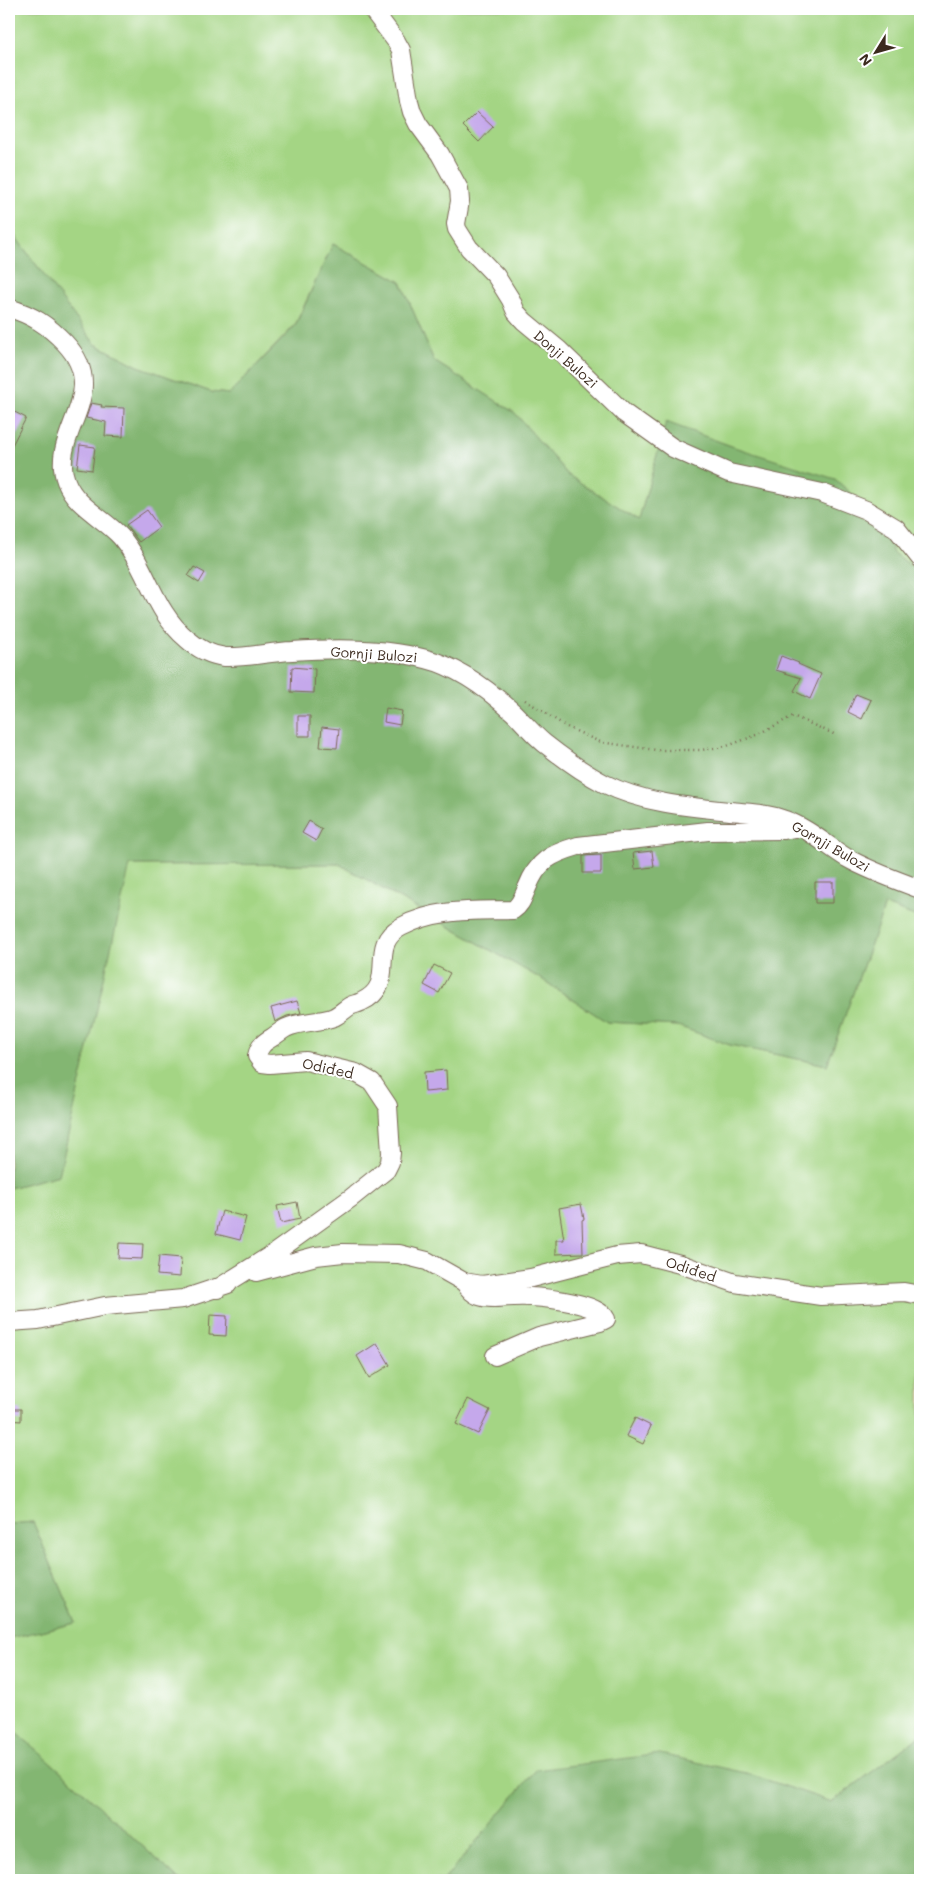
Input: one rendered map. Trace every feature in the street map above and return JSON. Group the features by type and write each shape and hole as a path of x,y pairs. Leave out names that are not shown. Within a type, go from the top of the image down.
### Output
{"street":[{"name":"Donji Bulozi","path":"372,9 401,50 412,112 440,154 460,189 457,229 469,248 496,276 516,312 524,321 566,356 624,413 673,448 729,473 822,493 866,510 896,528 920,558"},
{"name":"Gornji Bulozi","path":"9,308 41,321 70,349 82,368 83,386 77,413 62,461 66,482 82,504 118,534 129,548 144,574 154,598 170,623 186,639 206,653 226,657 296,650 364,651 425,658 441,663 482,687 511,711 543,742 575,766 607,785 640,797 708,809 766,815 784,819 800,827 849,859 920,889"},
{"name":"Odiđed","path":"217,1289 272,1254 352,1198 386,1170 391,1153 388,1106 372,1082 356,1073 333,1067 306,1061 262,1063 257,1056 258,1049 266,1041 287,1028 334,1017 370,996 380,986 384,971 382,959 384,944 399,928 424,917 451,911 513,910 520,906 535,870 547,857 560,851 601,842 708,831 784,830 800,827"},
{"name":"Odiđed","path":"9,1322 38,1320 105,1306 183,1299 217,1289 278,1265 316,1256 343,1253 399,1254 427,1261 464,1282 482,1285 531,1278 617,1256 641,1254 680,1264 735,1283 821,1296 904,1292 920,1294"},
{"name":"Odiđed","path":"464,1282 478,1296 516,1296 564,1302 593,1308 603,1313 606,1319 539,1336 495,1356"}],"path":[{"path":"518,695 567,727 600,742 656,750 701,750 727,746 757,735 793,716 836,735"}],"green space":[{"path":"9,9 920,9 920,572 734,447 666,423 639,520 568,475 515,413 434,361 401,282 333,244 295,325 229,394 211,392 138,366 95,344 9,228"},
{"path":"9,228 95,344 138,366 211,392 229,394 295,326 333,244 401,282 434,361 515,413 568,475 639,520 666,422 734,447 835,479 892,529 892,552 920,572 920,918 885,905 827,1065 730,1045 678,1026 607,1022 543,980 339,864 130,865 59,1175 9,1188"},
{"path":"339,864 543,980 607,1022 678,1026 730,1045 827,1065 885,905 920,918 920,1736 832,1802 746,1773 536,1770 444,1880 179,1880 9,1726 9,1638 76,1623 33,1522 9,1524 9,1188 59,1175 129,865"},
{"path":"33,1522 76,1623 9,1638 9,1524"},
{"path":"9,1726 73,1782 179,1880 9,1880"},
{"path":"920,1736 920,1880 444,1880 536,1770 660,1754 746,1773 832,1802"}],"building":[{"path":"477,112 493,127 479,142 463,126"},
{"path":"91,403 102,405 101,407 124,408 123,437 105,436 106,422 86,418"},
{"path":"9,409 26,418 9,451"},
{"path":"80,445 95,447 92,470 77,468"},
{"path":"147,510 159,527 139,542 126,525"},
{"path":"194,567 205,573 199,583 188,576"},
{"path":"781,656 821,674 810,699 794,691 801,678 776,670"},
{"path":"292,667 315,669 314,693 291,692"},
{"path":"856,694 871,700 862,719 848,712"},
{"path":"386,708 402,711 400,725 384,722"},
{"path":"298,716 310,716 310,736 298,736"},
{"path":"322,727 339,729 337,748 320,747"},
{"path":"309,821 322,829 316,841 302,833"},
{"path":"652,851 654,867 635,869 633,853"},
{"path":"601,855 601,873 583,873 583,856"},
{"path":"815,882 833,882 833,903 815,903"},
{"path":"434,965 450,973 439,993 424,985"},
{"path":"297,1001 301,1013 287,1016 275,1022 271,1008"},
{"path":"446,1070 447,1090 425,1092 424,1072"},
{"path":"297,1202 300,1219 281,1223 277,1206"},
{"path":"581,1204 584,1219 582,1220 583,1253 556,1254 556,1240 564,1240 559,1208"},
{"path":"222,1211 246,1217 240,1240 216,1234"},
{"path":"119,1243 143,1244 142,1259 118,1258"},
{"path":"159,1256 181,1258 180,1277 157,1275"},
{"path":"210,1315 227,1316 226,1336 209,1335"},
{"path":"377,1343 390,1365 369,1378 357,1356"},
{"path":"468,1399 490,1410 478,1434 456,1424"},
{"path":"9,1409 21,1409 21,1421 9,1420"},
{"path":"635,1418 651,1426 643,1444 626,1436"}]}
